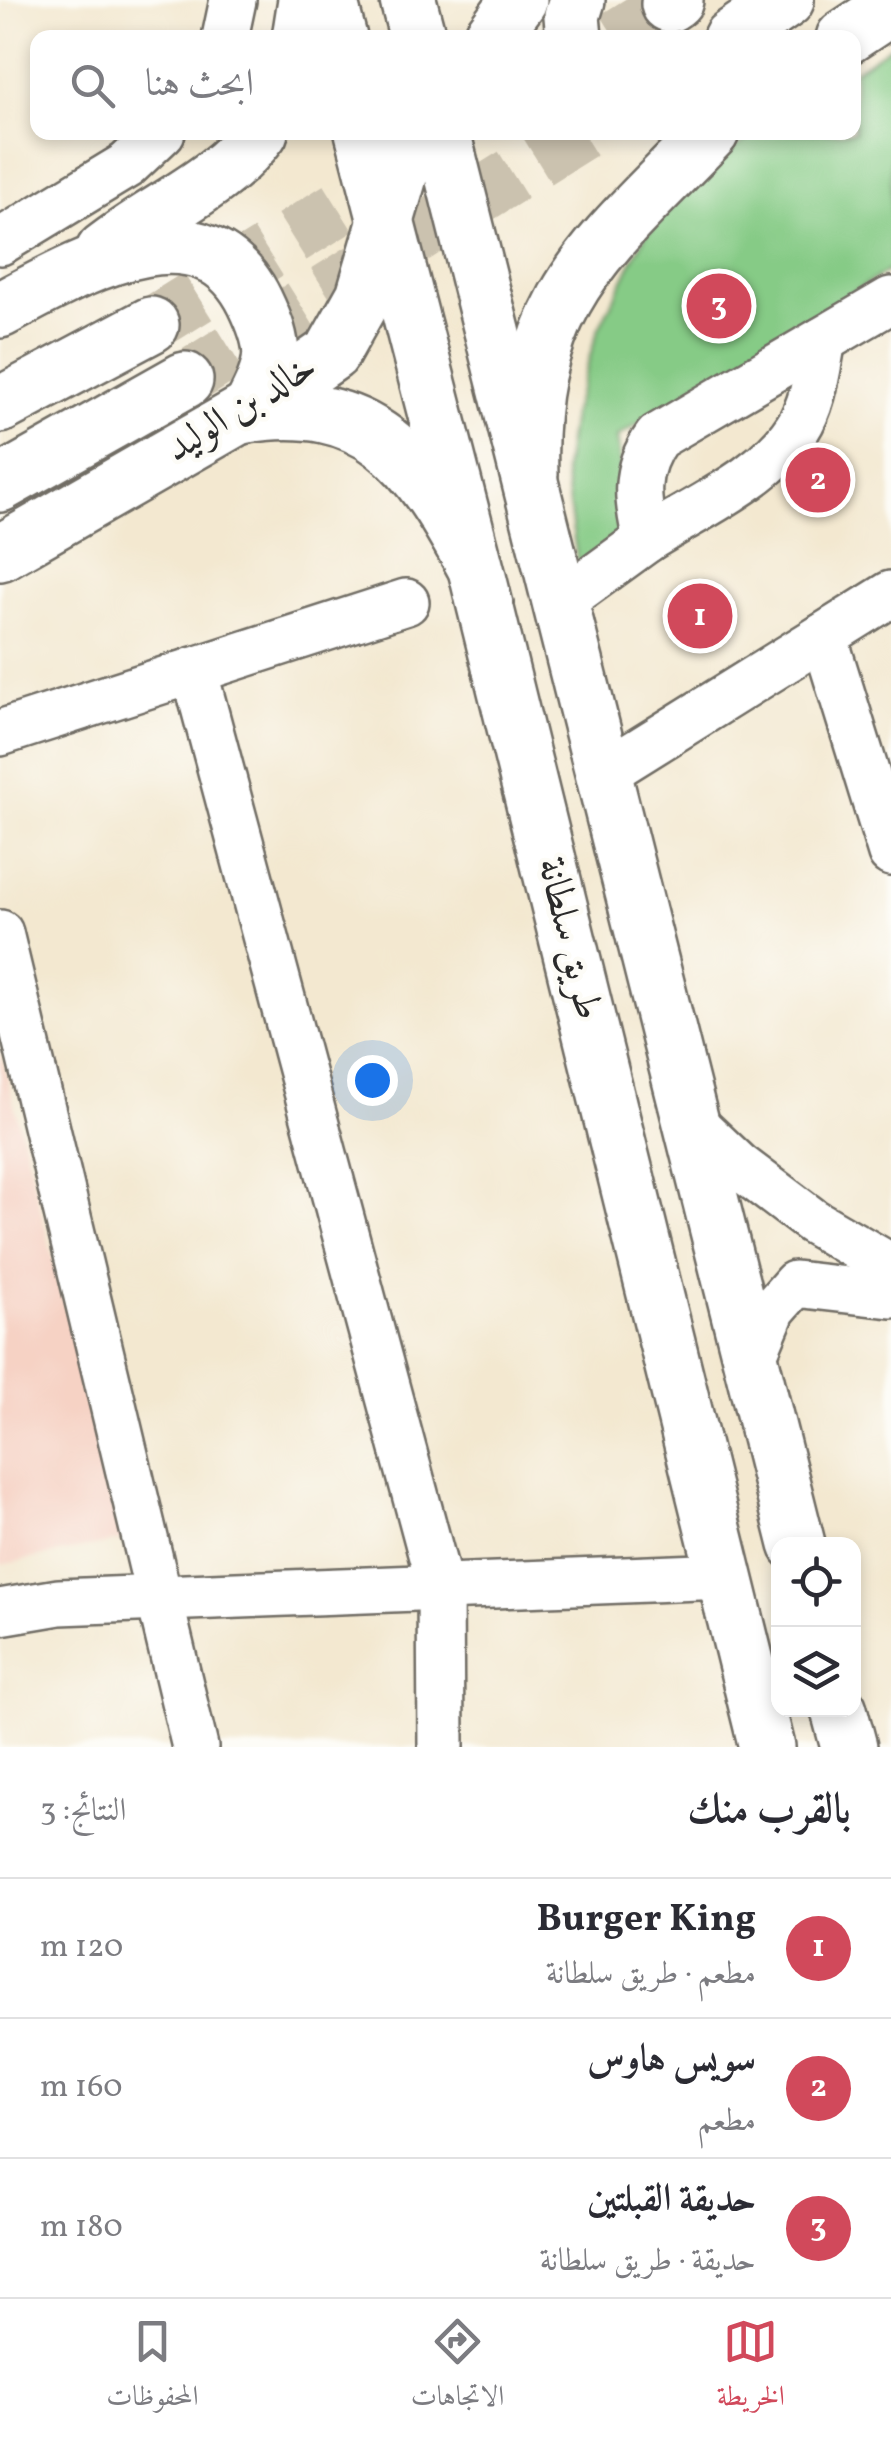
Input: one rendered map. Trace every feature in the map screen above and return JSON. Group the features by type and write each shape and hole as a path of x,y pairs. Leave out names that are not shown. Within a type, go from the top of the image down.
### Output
{"main road":[{"path":"301,30 306,0"},
{"path":"330,0 337,30"},
{"path":"408,0 416,30"},
{"path":"497,30 519,0"},
{"path":"573,30 577,0"},
{"path":"743,30 786,0"},
{"path":"856,30 891,7"},
{"path":"0,310 98,260 221,170 252,140"},
{"name":"طريق سلطانة","path":"365,140 767,1747"},
{"name":"خالد بن الوليد","path":"0,553 245,413 332,353 364,296 386,220 436,140"},
{"path":"401,281 437,140"},
{"name":"طريق سلطانة","path":"439,140 530,474 558,604 795,1537"},
{"path":"530,474 529,437 538,362 572,286 622,219 703,140"},
{"path":"98,260 179,245 200,248 229,266 251,294 272,338 266,382 245,413"},
{"path":"0,405 151,324"},
{"path":"0,484 185,380"},
{"path":"245,413 294,411 323,415 374,435 414,467 431,487 473,563"},
{"path":"842,1717 849,1747"}],"street":[{"path":"227,30 233,0"},
{"path":"0,242 127,166 154,140"},
{"path":"646,540 639,507 640,459 657,437 891,300"},
{"path":"558,604 776,454 797,429 813,395 823,340"},
{"path":"601,775 891,594"},
{"path":"0,733 406,602"},
{"path":"824,636 891,854"},
{"path":"194,670 440,1587 441,1747"},
{"path":"0,933 195,1747"},
{"path":"686,1116 739,1166 812,1220 891,1267"},
{"path":"750,1364 773,1309 795,1284 891,1294"},
{"path":"0,1612 59,1602 725,1576"}],"shaded area":[{"path":"0,1049 124,1540 0,1565"}],"green space":[{"path":"891,46 891,269 617,437 629,534 579,573 564,470 572,415 598,330 645,236 720,157 747,140 861,140 861,66"}],"tunnel":[{"path":"628,30 669,4"},
{"path":"185,380 569,140"},
{"path":"151,325 416,160"}],"place":[{"name":"حدیقة القبلتین","path":"719,306"},
{"name":"سويس هاوس","path":"818,480"},
{"name":"Burger King","path":"700,616"}]}
